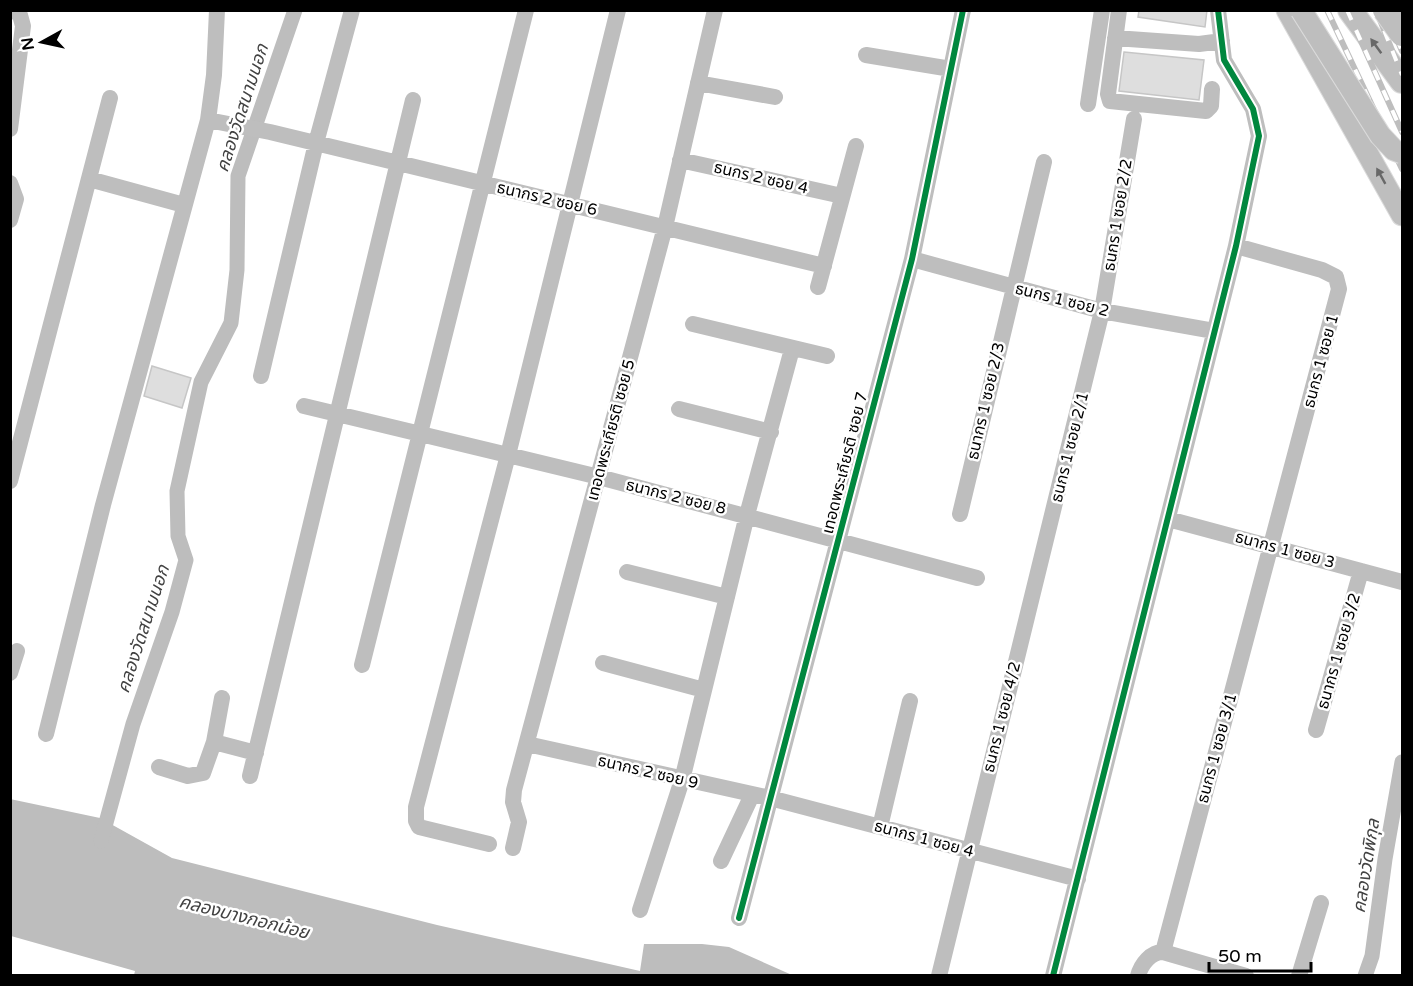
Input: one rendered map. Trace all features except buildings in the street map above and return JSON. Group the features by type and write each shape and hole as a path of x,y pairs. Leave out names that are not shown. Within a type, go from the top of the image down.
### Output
{"highway":[{"path":"1350,10 1402,81"},
{"path":"1385,10 1402,34"}],"main road":[{"path":"1287,10 1402,215"},
{"path":"1301,10 1380,135 1394,150 1402,153"},
{"path":"1314,10 1340,75 1359,137"}],"street":[{"path":"10,129 23,26 20,15 13,10"},
{"path":"46,734 103,506 208,120 214,75 217,10"},
{"path":"261,376 316,143 352,10"},
{"path":"362,665 526,10"},
{"path":"489,844 419,827 416,821 416,807 508,455 618,10"},
{"name":"เทอดพระเกียรติ ซอย 5","path":"513,848 519,822 513,802 514,790 665,227 715,10"},
{"name":"เทอดพระเกียรติ ซอย 7","path":"739,918 912,259 963,10"},
{"path":"1088,104 1102,10"},
{"path":"1119,10 1108,94 1110,101 1206,111 1210,106 1212,89"},
{"path":"1053,975 1236,246 1259,136 1253,109 1224,60 1218,10"},
{"path":"1115,38 1199,44 1222,41"},
{"path":"866,55 951,69"},
{"path":"698,83 775,97"},
{"path":"10,481 110,99"},
{"path":"250,776 413,100"},
{"name":"ธนกร 1 ซอย 2/2","path":"1102,311 1134,119"},
{"name":"ธนากร 2 ซอย 6","path":"208,120 270,132 824,266"},
{"path":"818,287 856,146"},
{"name":"ธนกร 2 ซอย 4","path":"681,160 842,196"},
{"name":"ธนากร 1 ซอย 2/3","path":"960,514 1044,162"},
{"path":"89,179 184,205"},
{"path":"10,183 16,199 10,220"},
{"name":"ธนกร 1 ซอย 1","path":"1236,246 1322,270 1336,277 1339,289 1270,545"},
{"name":"ธนกร 1 ซอย 2","path":"912,259 1102,311 1214,332"},
{"name":"ธนกร 1 ซอย 2/1","path":"1037,583 1102,311"},
{"path":"693,324 827,356"},
{"path":"640,910 682,780 747,515 792,349"},
{"name":"ธนากร 2 ซอย 8","path":"304,406 747,515 977,578"},
{"path":"679,409 771,432"},
{"name":"ธนากร 1 ซอย 3","path":"1168,519 1402,582"},
{"name":"ธนกร 1 ซอย 3/1","path":"1163,951 1270,545"},
{"name":"ธนากร 1 ซอย 3/2","path":"1316,730 1361,571"},
{"path":"627,572 727,597"},
{"name":"ธนกร 1 ซอย 4/2","path":"939,975 968,850 1037,583"},
{"path":"10,673 16,651"},
{"path":"603,663 704,690"},
{"path":"159,767 188,776 203,772 214,742 222,698"},
{"path":"880,827 910,701"},
{"path":"214,742 256,753"},
{"name":"ธนากร 2 ซอย 9","path":"527,744 770,798"},
{"path":"721,861 752,795"},
{"name":"ธนากร 1 ซอย 4","path":"770,798 1077,879"},
{"path":"1299,975 1321,903"},
{"path":"1138,975 1140,967 1151,956 1163,951 1246,975"}],"water":[{"name":"คลองบางกอกน้อย","path":"10,799 100,818 172,858 437,925 640,971 644,944 702,944 729,947 792,975 134,975 135,971 11,936"}],"waterway":[{"name":"คลองวัดสนามนอก","path":"101,841 133,724 172,612 186,560 178,536 177,491 201,382 231,323 237,270 238,176 295,10"},
{"name":"คลองวัดพิกุล","path":"1365,976 1372,956 1385,859 1402,762"}],"railway":[{"path":"1327,10 1402,169"},
{"path":"1347,10 1402,132"},
{"path":"1376,10 1402,75"},
{"path":"1388,18 1402,51"}],"cycle path":[{"path":"739,918 912,259 963,10"},
{"path":"1053,976 1236,246 1259,136 1253,109 1224,60 1218,10"}]}
